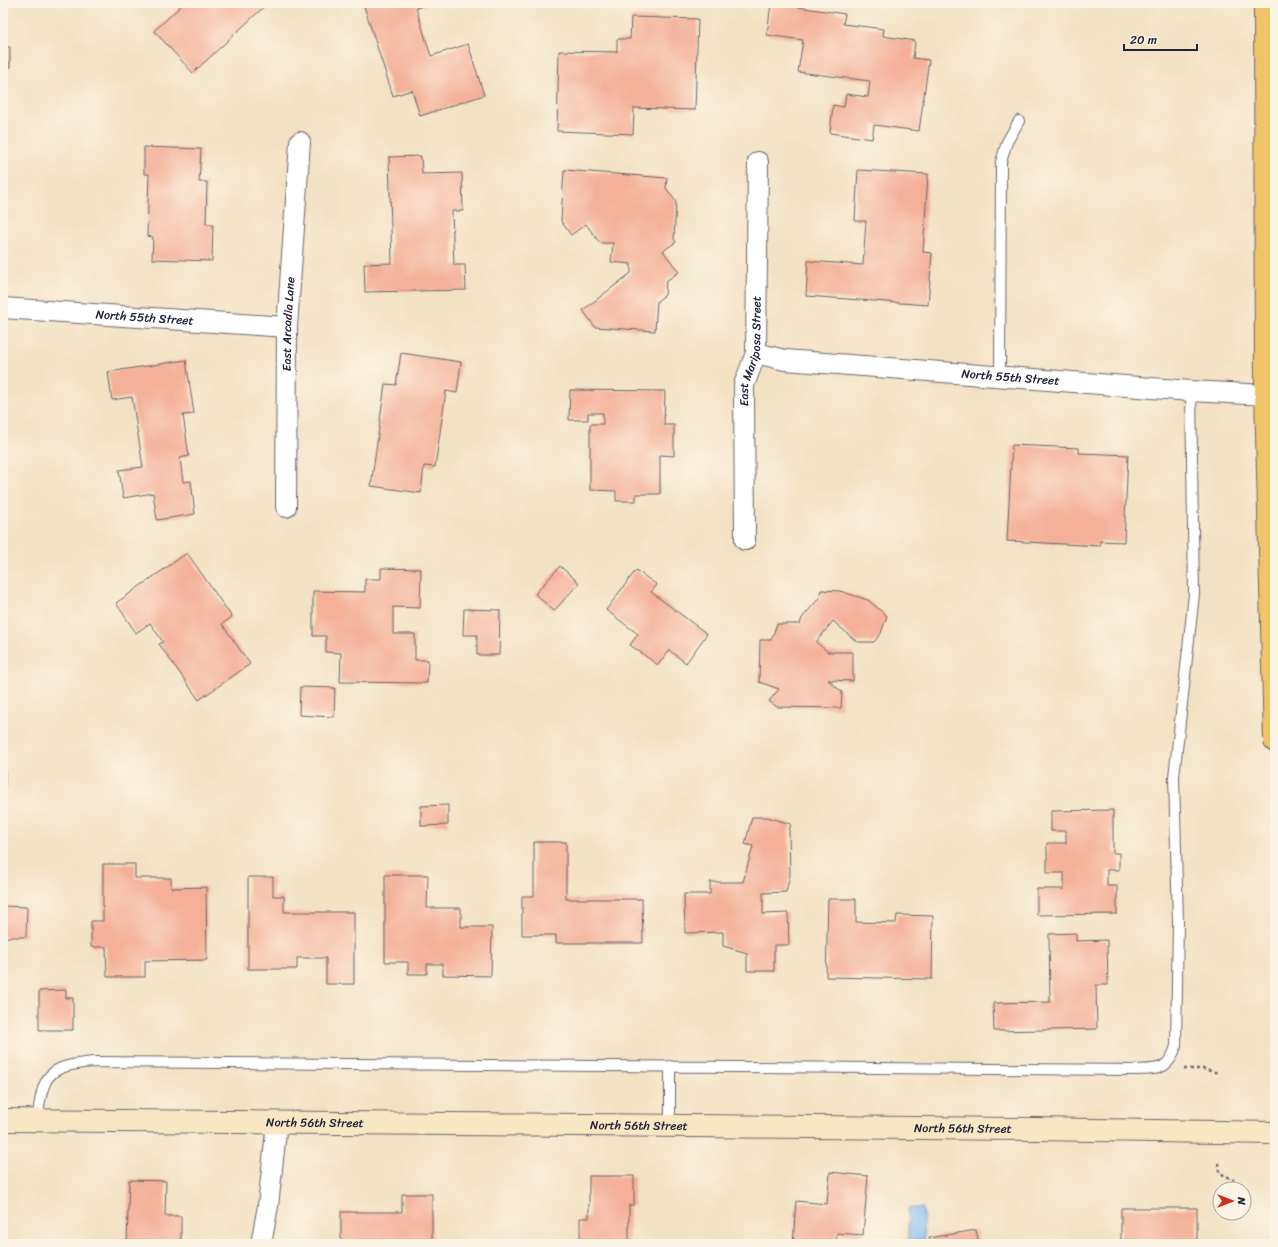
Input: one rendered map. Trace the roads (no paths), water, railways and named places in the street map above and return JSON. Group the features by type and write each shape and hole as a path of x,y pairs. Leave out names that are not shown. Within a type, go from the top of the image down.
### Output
{"main road":[{"path":"1265,3 1266,395 1275,742"},
{"name":"North 56th Street","path":"3,1120 1026,1129 1275,1133"}],"street":[{"name":"East Arcadia Lane","path":"286,507 287,327 300,142"},
{"name":"East Mariposa Street","path":"745,540 744,385 756,353 758,162"},
{"name":"North 55th Street","path":"3,308 287,327"},
{"name":"North 55th Street","path":"756,353 785,360 1191,391 1266,395"},
{"path":"261,1244 268,1206 278,1122"}],"lane":[{"path":"1000,376 1001,162 1007,142 1019,121"},
{"path":"37,1121 44,1084 59,1067 73,1064 102,1062 1136,1070 1165,1066 1173,1058 1176,1046 1178,922 1174,776 1194,581 1191,391"},
{"path":"670,1066 670,1127"}],"water":[{"path":"908,1208 923,1208 924,1240 915,1240 915,1244 908,1244"}]}
